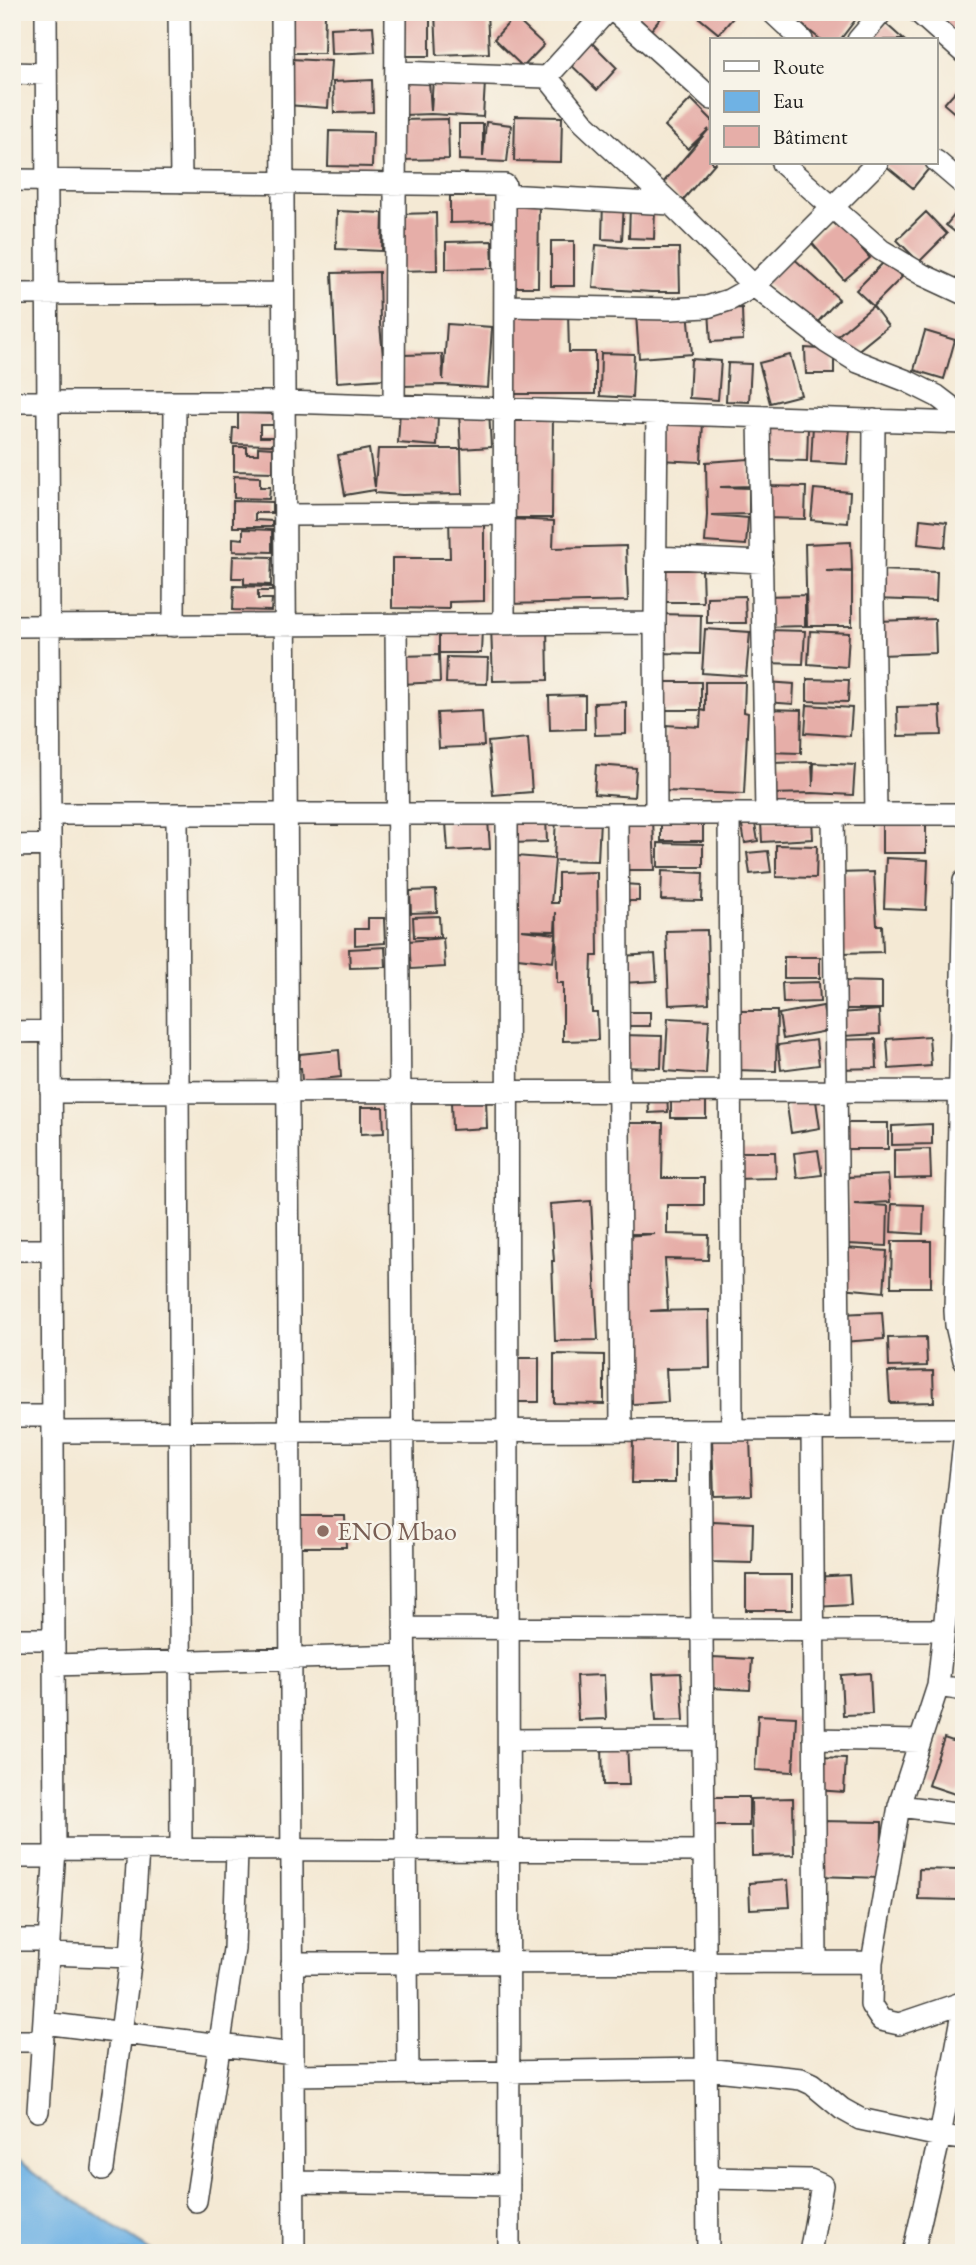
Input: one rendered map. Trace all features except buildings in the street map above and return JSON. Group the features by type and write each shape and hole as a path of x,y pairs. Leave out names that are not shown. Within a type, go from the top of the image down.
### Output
{"street":[{"path":"38,2111 55,1853 46,12"},
{"path":"179,12 181,182"},
{"path":"282,12 294,2253"},
{"path":"394,405 396,12"},
{"path":"772,12 800,38"},
{"path":"860,38 882,12"},
{"path":"918,12 964,53"},
{"path":"396,72 547,77 606,13 710,97"},
{"path":"12,73 46,74"},
{"path":"547,77 583,122 754,286 826,342 858,362 937,396 958,412 964,422"},
{"path":"937,162 964,186"},
{"path":"783,164 867,240 900,262 964,294"},
{"path":"505,306 670,309 707,307 729,300 754,286 876,164"},
{"path":"12,180 505,185 504,624"},
{"path":"505,195 671,204"},
{"path":"12,294 283,293"},
{"path":"12,402 284,402 964,422"},
{"path":"174,626 175,402"},
{"path":"656,814 654,623 657,413"},
{"path":"759,417 766,814"},
{"path":"874,420 876,814"},
{"path":"285,515 504,514"},
{"path":"655,557 762,562"},
{"path":"12,626 654,623"},
{"path":"396,625 408,2073"},
{"path":"50,814 964,814"},
{"path":"177,814 181,1850"},
{"path":"507,814 509,2253"},
{"path":"617,814 621,1430"},
{"path":"730,814 732,1430"},
{"path":"833,814 840,1429"},
{"path":"12,846 50,845"},
{"path":"964,881 962,1091 955,1311 964,1360"},
{"path":"12,1032 51,1031"},
{"path":"51,1092 962,1091"},
{"path":"12,1250 52,1250"},
{"path":"12,1416 53,1424 179,1432 964,1429"},
{"path":"811,1429 816,1961"},
{"path":"700,1430 708,2253"},
{"path":"913,2253 940,2136 964,2004 899,2024 881,2020 871,2005 872,1962 899,1806 938,1686 964,1441"},
{"path":"404,1628 944,1630"},
{"path":"12,1639 54,1639"},
{"path":"54,1665 405,1655"},
{"path":"938,1686 964,1690"},
{"path":"509,1740 703,1739"},
{"path":"814,1739 920,1741"},
{"path":"899,1806 964,1814"},
{"path":"12,1857 138,1850 704,1851"},
{"path":"103,2169 131,1957 138,1850"},
{"path":"196,2201 234,1949 237,1850"},
{"path":"12,1940 131,1957"},
{"path":"292,1963 872,1962"},
{"path":"12,2041 43,2032 121,2033 293,2053"},
{"path":"293,2075 706,2069 801,2079 860,2119 940,2136 964,2138"},
{"path":"707,2178 810,2179 822,2185 810,2253"},
{"path":"294,2182 509,2185"}],"water":[{"path":"12,2157 40,2178 155,2253 12,2253"}],"place":[{"name":"ENO Mbao","path":"323,1531"}]}
